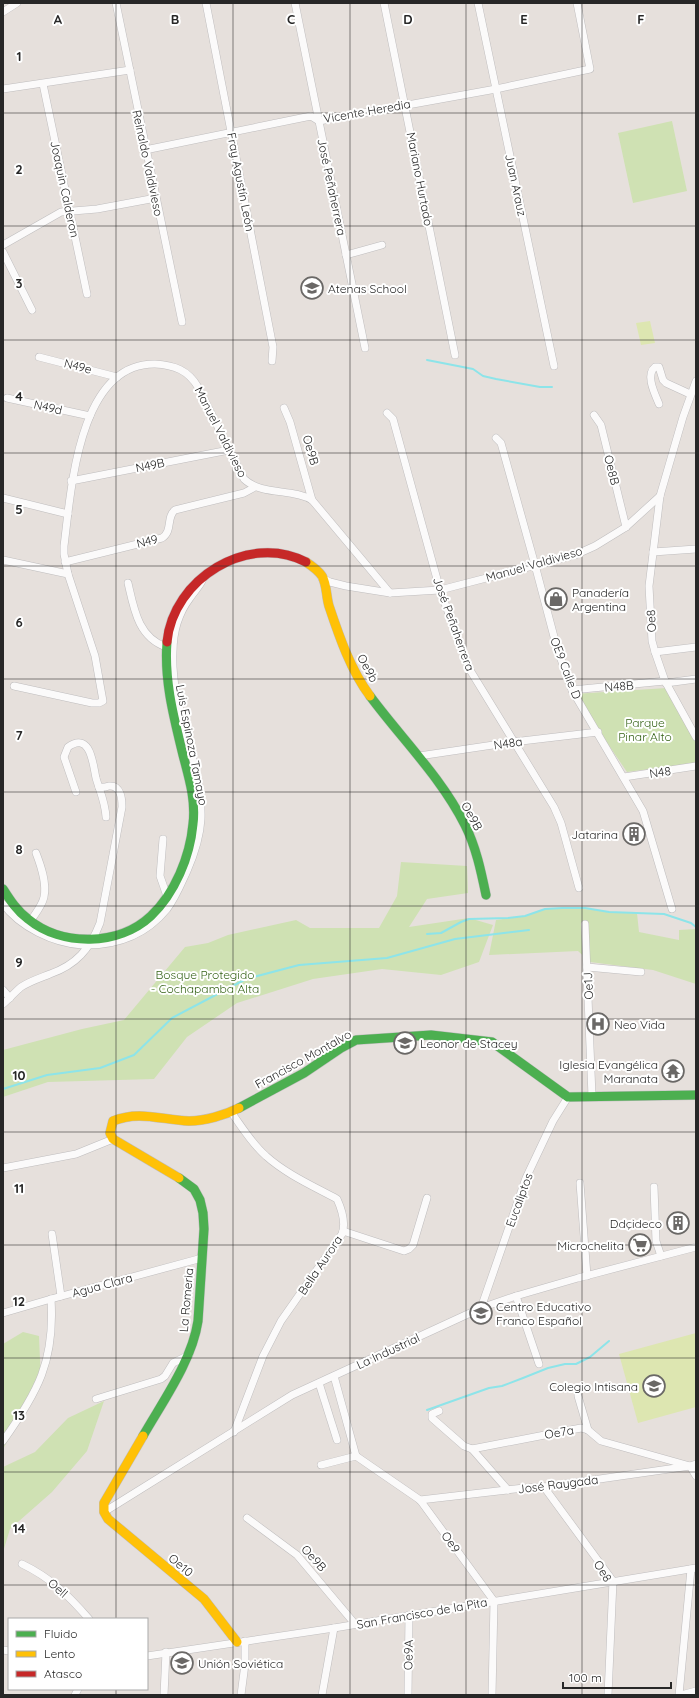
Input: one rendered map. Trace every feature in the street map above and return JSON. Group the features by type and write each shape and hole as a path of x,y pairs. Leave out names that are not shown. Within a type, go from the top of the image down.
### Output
{"street":[{"path":"3,12 17,3"},
{"name":"Reinaldo Valdivieso","path":"116,3 145,150 182,322"},
{"name":"Fray Agustín León","path":"206,3 273,347 272,361"},
{"name":"José Peñaherrera","path":"295,3 365,348"},
{"name":"Mariano Hurtado","path":"384,3 406,105 455,355"},
{"name":"Juan Arauz","path":"478,3 554,366"},
{"name":"Vicente Heredia","path":"145,150 311,116 319,121 590,69 577,3"},
{"path":"3,89 130,70"},
{"name":"Joaquin Calderon","path":"43,84 87,294"},
{"path":"3,244 61,212 70,210 97,209 156,198"},
{"path":"346,255 382,245"},
{"path":"3,252 32,310"},
{"name":"N49e","path":"39,357 117,377"},
{"name":"Manuel Valdivieso","path":"14,686 92,703 101,702 103,697 95,656 68,574 65,562 64,546 71,481 80,443 90,416 102,396 117,377 132,368 152,364 172,366 186,372 198,387 244,479 255,487 302,495 312,500"},
{"path":"659,404 650,373 655,367 658,366 663,380 666,383 690,394"},
{"path":"660,496 690,394 696,381"},
{"name":"N49d","path":"7,398 90,416"},
{"name":"Oe9B","path":"284,408 290,422 312,500"},
{"name":"José Peñaherrera","path":"387,413 393,419 440,590 470,670 558,816 578,888"},
{"name":"Oe8B","path":"594,415 600,425 626,527"},
{"name":"OE9 Calle D","path":"496,438 501,443 557,648 572,690 598,732 645,816 672,910"},
{"name":"N49B","path":"71,481 229,450"},
{"name":"N49","path":"65,562 162,538 168,532 170,515 176,510 244,493 255,487"},
{"name":"Manuel Valdivieso","path":"322,578 330,582 346,586 390,592 440,590 576,554 595,546 626,527 660,496"},
{"name":"Oe8","path":"660,496 649,586 652,641 666,682 696,737"},
{"path":"3,498 68,514"},
{"path":"312,500 390,592"},
{"path":"653,552 696,549"},
{"name":"Luis Espinoza Tamayo","path":"184,742 169,690 166,648 172,618 179,602 190,586 220,566 240,557 264,552 288,555 300,559 316,568 322,578"},
{"path":"3,560 68,574"},
{"name":"Luis Espinoza Tamayo","path":"3,904 22,914 29,923 60,936 92,942 114,937 138,926 169,900 182,867 193,829 193,797 175,687 173,651 175,631 181,614 189,599 201,584 204,576"},
{"name":"Oe9b","path":"322,578 328,601 350,662 364,689 419,756"},
{"path":"128,583 135,611 141,625 150,639 166,648"},
{"path":"655,652 696,647"},
{"name":"N48B","path":"572,690 696,679"},
{"name":"N48a","path":"419,756 513,742 598,732"},
{"path":"76,792 64,757 67,749 74,744 81,744 89,750 93,759 99,787 104,800 106,817"},
{"name":"Oe9B","path":"419,756 462,818 477,852 486,895"},
{"name":"N48","path":"624,777 696,766"},
{"path":"3,1004 22,987 38,978 69,966 92,942 100,923 122,807 121,795 116,788 112,786 99,787"},
{"path":"163,839 160,876 169,900"},
{"path":"29,923 36,914 44,897 42,871 36,853"},
{"name":"Luis Espinoza Tamayo","path":"3,889 11,908"},
{"path":"3,916 11,908"},
{"name":"Oe1J","path":"585,924 592,1096"},
{"path":"587,967 641,972"},
{"path":"3,990 10,998"},
{"name":"Francisco Montalvo","path":"113,1139 110,1134 113,1121 125,1116 146,1116 190,1121 210,1118 231,1112 304,1073 341,1048 356,1040 431,1035 492,1042 568,1097"},
{"path":"568,1097 696,1095"},
{"name":"Eucaliptos","path":"481,1308 526,1178 553,1121 568,1097"},
{"name":"Bella Aurora","path":"231,1112 254,1144 266,1156 281,1167 337,1199 344,1222 343,1231 281,1321 263,1356 234,1432"},
{"path":"3,1168 76,1154 113,1139"},
{"name":"La Romeria","path":"104,1512 104,1503 189,1355 196,1335 198,1321 202,1258 203,1213 200,1200 194,1189 182,1179 113,1139"},
{"path":"580,1183 587,1276"},
{"path":"654,1187 656,1241 661,1256"},
{"path":"343,1231 407,1251 413,1244 427,1198"},
{"path":"52,1234 61,1296"},
{"name":"La Industrial","path":"104,1512 292,1395 481,1308 516,1296 696,1247"},
{"name":"Agua Clara","path":"3,1313 51,1298 202,1258"},
{"path":"516,1296 539,1364"},
{"path":"3,1441 40,1382 44,1371 52,1332 51,1298"},
{"path":"96,1399 161,1379 165,1376 173,1363 189,1355"},
{"path":"320,1465 356,1456 334,1376"},
{"path":"319,1383 337,1440"},
{"path":"578,1396 588,1430"},
{"path":"439,1411 432,1414 432,1418 464,1446 472,1449 508,1490"},
{"name":"Oe7a","path":"472,1449 575,1429 588,1430 601,1441 693,1465"},
{"name":"Oe9","path":"356,1456 420,1500 494,1601"},
{"path":"693,1465 696,1476"},
{"name":"José Raygada","path":"420,1500 544,1487 693,1465"},
{"name":"Oe8","path":"544,1487 613,1581 608,1695"},
{"name":"Oe10","path":"104,1512 108,1519 204,1599 241,1641"},
{"name":"Oe9B","path":"247,1518 298,1555 355,1624"},
{"name":"Oell","path":"22,1564 45,1576 55,1584 88,1618"},
{"path":"693,1569 680,1695 696,1691"},
{"name":"San Francisco de la Pita","path":"148,1656 334,1628 693,1569"},
{"path":"492,1695 494,1601"},
{"name":"Oe9A","path":"408,1695 409,1615"},
{"path":"322,1695 334,1628"},
{"path":"241,1641 245,1664 241,1695"},
{"path":"164,1695 166,1652"}],"green space":[{"path":"672,121 687,191 633,203 618,133"},
{"path":"650,321 655,343 641,345 636,323"},
{"name":"Parque Pinar Alto","path":"667,688 696,742 696,763 627,772 574,694"},
{"name":"Bosque Protegido - Cochapamba Alta","path":"401,862 467,866 468,893 427,899 409,927 469,918 493,925 479,962 441,975 382,969 313,979 237,1003 187,1037 154,1079 48,1082 3,1097 3,1050 82,1029 124,1020 185,947 208,943 228,935 296,920 310,928 379,928 397,896"},
{"path":"561,908 637,913 639,932 679,940 679,930 696,929 696,984 653,970 590,962 578,951 489,955 496,920 525,916 545,909"},
{"path":"23,1332 39,1336 41,1384 3,1449 3,1344"},
{"path":"696,1333 696,1407 638,1423 619,1354"},
{"path":"104,1401 87,1451 52,1492 10,1529 3,1552 3,1467 35,1452 68,1418"}],"waterway":[{"path":"427,360 473,369 483,376 496,379 540,387 552,387"},
{"path":"427,934 441,933 469,919 525,916 545,909 562,908 585,908 609,912 664,914 691,923 696,927"},
{"path":"3,1089 47,1075 100,1068 134,1055 172,1018 246,979 299,965 387,958 455,939 529,930"},
{"path":"427,1410 489,1388 502,1386 548,1368 565,1364 576,1364 590,1357 609,1341"}],"traffic: fast":[{"path":"3,889 20,912 42,928 57,935 90,939 107,938 138,926 151,916 167,897 185,862 189,849 194,815 191,789 170,699 166,657 167,642"},
{"path":"370,696 433,774 455,807 465,825 475,850 486,895"},
{"path":"239,1108 304,1073 341,1048 356,1040 431,1035 492,1042 568,1097 696,1095"},
{"path":"143,1436 168,1395 183,1366 190,1351 198,1321 204,1229 203,1213 200,1200 194,1189 179,1178"}],"traffic: slow":[{"path":"306,562 317,570 322,576 325,583 329,606 341,641 357,676 370,696"},
{"path":"179,1178 113,1139 110,1133 113,1121 132,1116 151,1116 195,1121 215,1117 239,1108"},
{"path":"143,1436 104,1503 104,1512 108,1519 204,1599 237,1642"}],"traffic: jam":[{"path":"167,642 172,619 183,599 198,581 217,567 238,558 261,553 284,554 306,562"}],"place":[{"name":"Atenas School","path":"312,288"},
{"name":"Panadería Argentina","path":"556,599"},
{"name":"Jatarina","path":"634,834"},
{"name":"Neo Vida","path":"598,1024"},
{"name":"Leonor de Stacey","path":"405,1043"},
{"name":"Iglesia Evangélica Maranata","path":"673,1071"},
{"name":"Ddçideco","path":"678,1223"},
{"name":"Microchelita","path":"640,1245"},
{"name":"Centro Educativo Franco Español","path":"481,1313"},
{"name":"Colegio Intisana","path":"654,1386"},
{"name":"Unión Soviética","path":"182,1663"}]}
